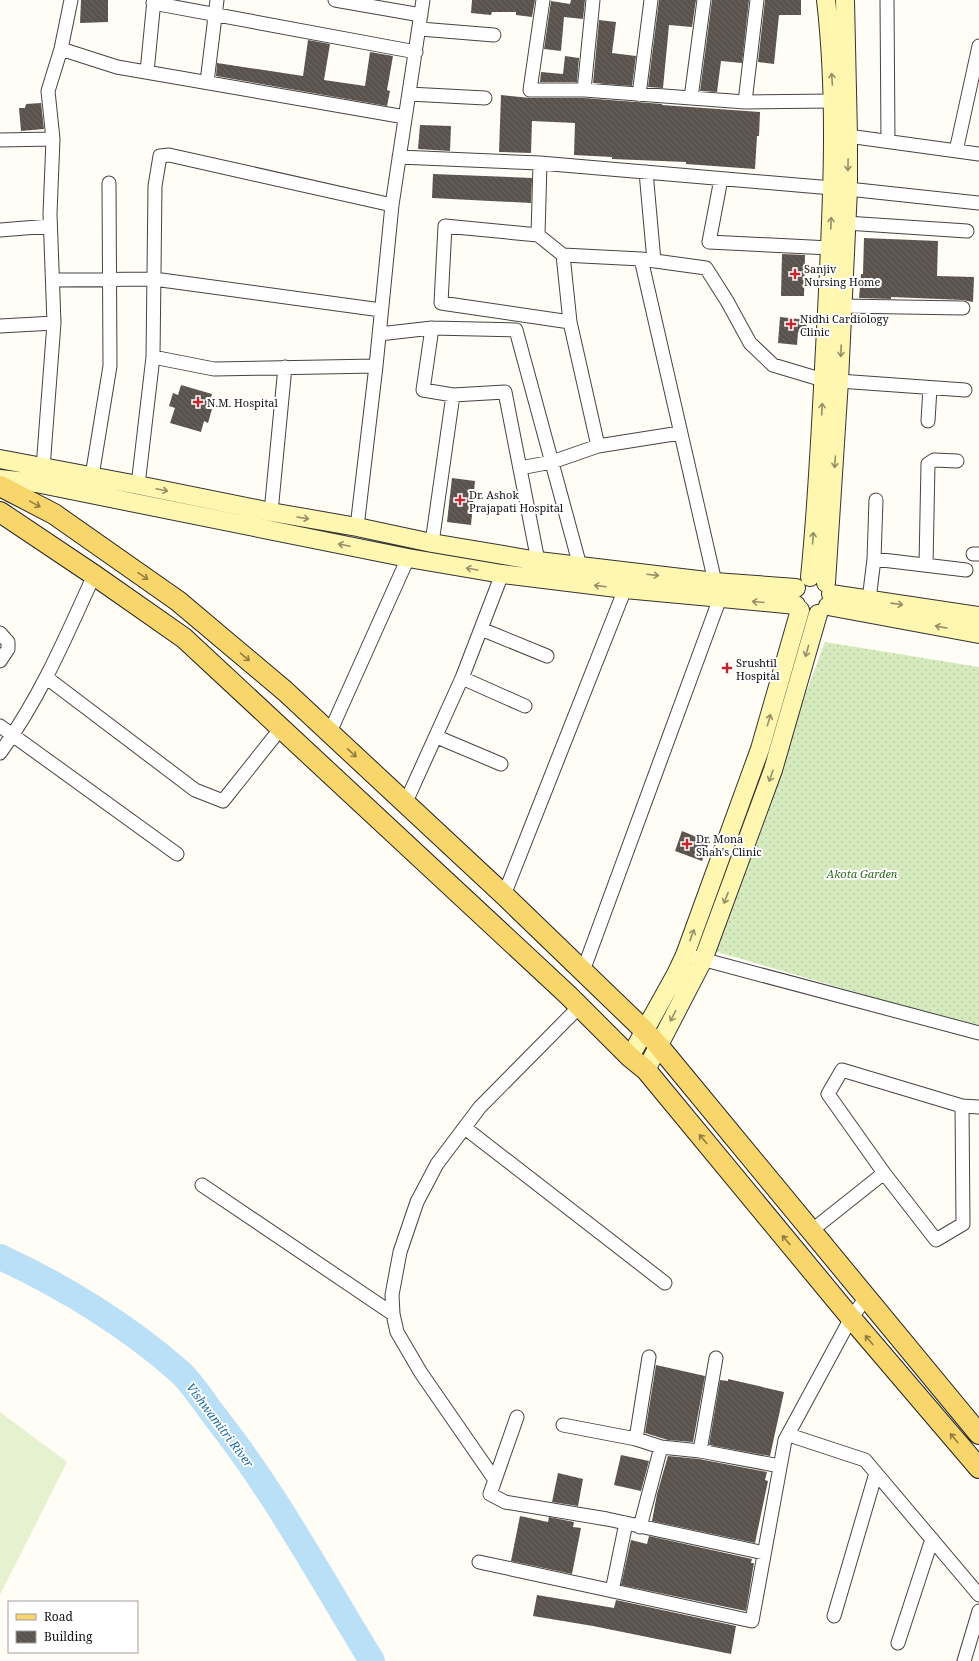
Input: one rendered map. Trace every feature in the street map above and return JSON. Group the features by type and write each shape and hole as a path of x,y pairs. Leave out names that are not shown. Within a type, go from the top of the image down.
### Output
{"main road":[{"path":"0,486 54,514 178,601 285,691 330,732 583,971 652,1038 979,1434"},
{"path":"0,512 184,638 580,1006 630,1057 646,1070 851,1318 979,1468"}],"street":[{"path":"43,468 54,323 50,226 53,139 48,91 61,49 71,0"},
{"path":"207,82 217,0"},
{"path":"335,0 421,15"},
{"path":"357,527 376,366 392,205 420,29 423,0"},
{"path":"543,0 530,90 584,90 745,102 834,101"},
{"path":"584,90 593,0"},
{"path":"639,95 651,0"},
{"path":"691,98 704,0"},
{"path":"745,102 758,0"},
{"path":"630,1057 652,1038 702,960 773,770 813,597 831,380 842,306 846,223 840,188 826,0"},
{"path":"831,380 830,248 848,136 845,0"},
{"path":"887,0 888,141"},
{"path":"147,72 154,2 214,15 416,52"},
{"path":"420,29 494,35"},
{"path":"956,151 979,46"},
{"path":"61,49 117,67 405,117"},
{"path":"409,94 485,98"},
{"path":"848,136 979,154"},
{"path":"0,140 53,139"},
{"path":"138,485 153,357 155,186 160,156 169,155 392,205"},
{"path":"399,157 540,163 840,188 979,203"},
{"path":"538,235 540,163"},
{"path":"583,971 718,590 680,433 647,260 646,172"},
{"path":"720,179 709,242 830,248"},
{"path":"92,476 110,366 109,183"},
{"path":"846,223 967,231"},
{"path":"0,230 50,226"},
{"path":"570,322 441,303 445,226 538,235 563,254 647,260 706,268 750,343 773,365 831,380 965,390"},
{"path":"563,254 570,322 598,446"},
{"path":"52,280 154,279 381,310"},
{"path":"842,306 963,308"},
{"path":"0,326 54,323"},
{"path":"379,334 432,328 516,330 580,566"},
{"path":"432,328 423,390 453,395 504,392 538,561"},
{"path":"153,357 214,369 376,366"},
{"path":"271,512 285,367"},
{"path":"928,421 930,388"},
{"path":"432,543 453,395"},
{"path":"520,468 552,462 598,446 680,433"},
{"path":"0,459 271,512 357,527 432,543 538,561 580,566 718,590"},
{"path":"926,565 928,464 934,460 956,461"},
{"path":"0,479 43,484 408,558 502,574 625,589 718,590 869,600 979,616"},
{"path":"869,600 874,559 876,500"},
{"path":"330,732 408,558"},
{"path":"874,559 966,570"},
{"path":"405,804 437,737 462,678 502,574"},
{"path":"0,754 47,678 94,575"},
{"path":"504,895 625,589"},
{"path":"813,597 979,634"},
{"path":"646,1070 652,1038 685,955 742,799 813,597"},
{"path":"481,628 547,656"},
{"path":"0,633 8,642 8,649 0,662"},
{"path":"47,678 196,790 223,801 281,728"},
{"path":"462,678 525,706"},
{"path":"0,726 177,854"},
{"path":"437,737 501,764"},
{"path":"742,799 760,806"},
{"path":"685,955 979,1033"},
{"path":"495,1480 421,1373 397,1332 392,1314 392,1295 400,1252 417,1202 437,1164 480,1107 580,1006"},
{"path":"962,1106 963,1224 936,1240 884,1173 828,1094 842,1070 962,1106 979,1107"},
{"path":"464,1128 665,1283"},
{"path":"811,1231 884,1173"},
{"path":"202,1185 392,1314"},
{"path":"479,1562 752,1621 785,1440 851,1318 866,1298"},
{"path":"636,1438 649,1357"},
{"path":"700,1451 716,1358"},
{"path":"517,1417 490,1494 505,1502 626,1523 764,1553"},
{"path":"563,1424 636,1438 660,1447 700,1451 780,1466"},
{"path":"788,1435 865,1460 979,1595"},
{"path":"640,1527 660,1447"},
{"path":"834,1616 876,1473"},
{"path":"612,1590 626,1523"},
{"path":"898,1644 932,1539"},
{"path":"964,1661 979,1611"}],"green space":[{"name":"Akota Garden","path":"825,642 979,667 979,1026 907,1007 710,950"},
{"path":"0,1412 67,1462 0,1595"}],"building":[{"path":"81,0 108,0 108,22 80,23"},
{"path":"472,0 535,0 532,17 516,15 516,12 492,12 491,15 471,13"},
{"path":"571,0 585,0 583,19 564,17 561,51 544,49 551,1 570,4"},
{"path":"659,0 696,0 692,27 669,25 663,88 648,87"},
{"path":"712,0 749,0 742,63 721,61 717,92 700,91"},
{"path":"765,0 801,0 801,15 779,15 774,64 758,62"},
{"path":"599,20 616,22 612,53 636,56 632,86 593,83"},
{"path":"308,40 330,44 324,80 365,86 370,52 393,56 387,90 390,91 387,106 216,76 217,63 303,76"},
{"path":"565,56 579,58 577,82 540,82 541,72 563,74"},
{"path":"501,95 530,98 584,98 760,112 755,169 686,164 686,162 612,159 612,157 574,155 575,123 532,121 531,153 499,152"},
{"path":"41,103 44,129 21,131 19,108 25,108 26,104"},
{"path":"420,125 451,126 450,151 418,149"},
{"path":"433,174 532,178 531,203 432,198"},
{"path":"864,238 938,241 937,276 974,277 973,302 963,300 891,297 891,299 859,298 861,274 863,274"},
{"path":"782,254 805,255 804,296 781,296"},
{"path":"780,317 807,320 806,333 798,332 797,345 778,343"},
{"path":"181,385 212,394 208,408 212,409 208,423 204,421 201,432 170,423 175,408 169,406 173,393 178,395"},
{"path":"452,478 475,481 471,525 447,522"},
{"path":"682,831 709,842 702,861 675,851"},
{"path":"656,1365 705,1376 693,1442 668,1440 645,1433"},
{"path":"728,1379 784,1392 770,1456 709,1445 720,1380 728,1381"},
{"path":"621,1455 649,1461 641,1491 614,1485"},
{"path":"668,1456 699,1459 767,1472 765,1480 768,1481 755,1543 652,1521 657,1494"},
{"path":"558,1473 583,1479 578,1506 552,1502"},
{"path":"520,1516 548,1522 549,1517 574,1522 573,1527 581,1528 572,1574 511,1561"},
{"path":"649,1536 752,1559 751,1563 754,1563 746,1611 621,1585 631,1540 647,1544"},
{"path":"537,1595 614,1608 616,1600 736,1626 731,1654 593,1626 533,1616"}],"waterway":[{"name":"Vishwamitri River","path":"0,1257 24,1268 94,1308 139,1339 185,1377 195,1388 238,1447 279,1507 372,1661"}],"place":[{"name":"Sanjiv Nursing Home","path":"795,274"},
{"name":"Nidhi Cardiology Clinic","path":"791,324"},
{"name":"N.M. Hospital","path":"198,402"},
{"name":"Dr. Ashok Prajapati Hospital","path":"460,500"},
{"name":"Srushtil Hospital","path":"727,668"},
{"name":"Dr. Mona Shah's Clinic","path":"687,844"}]}
